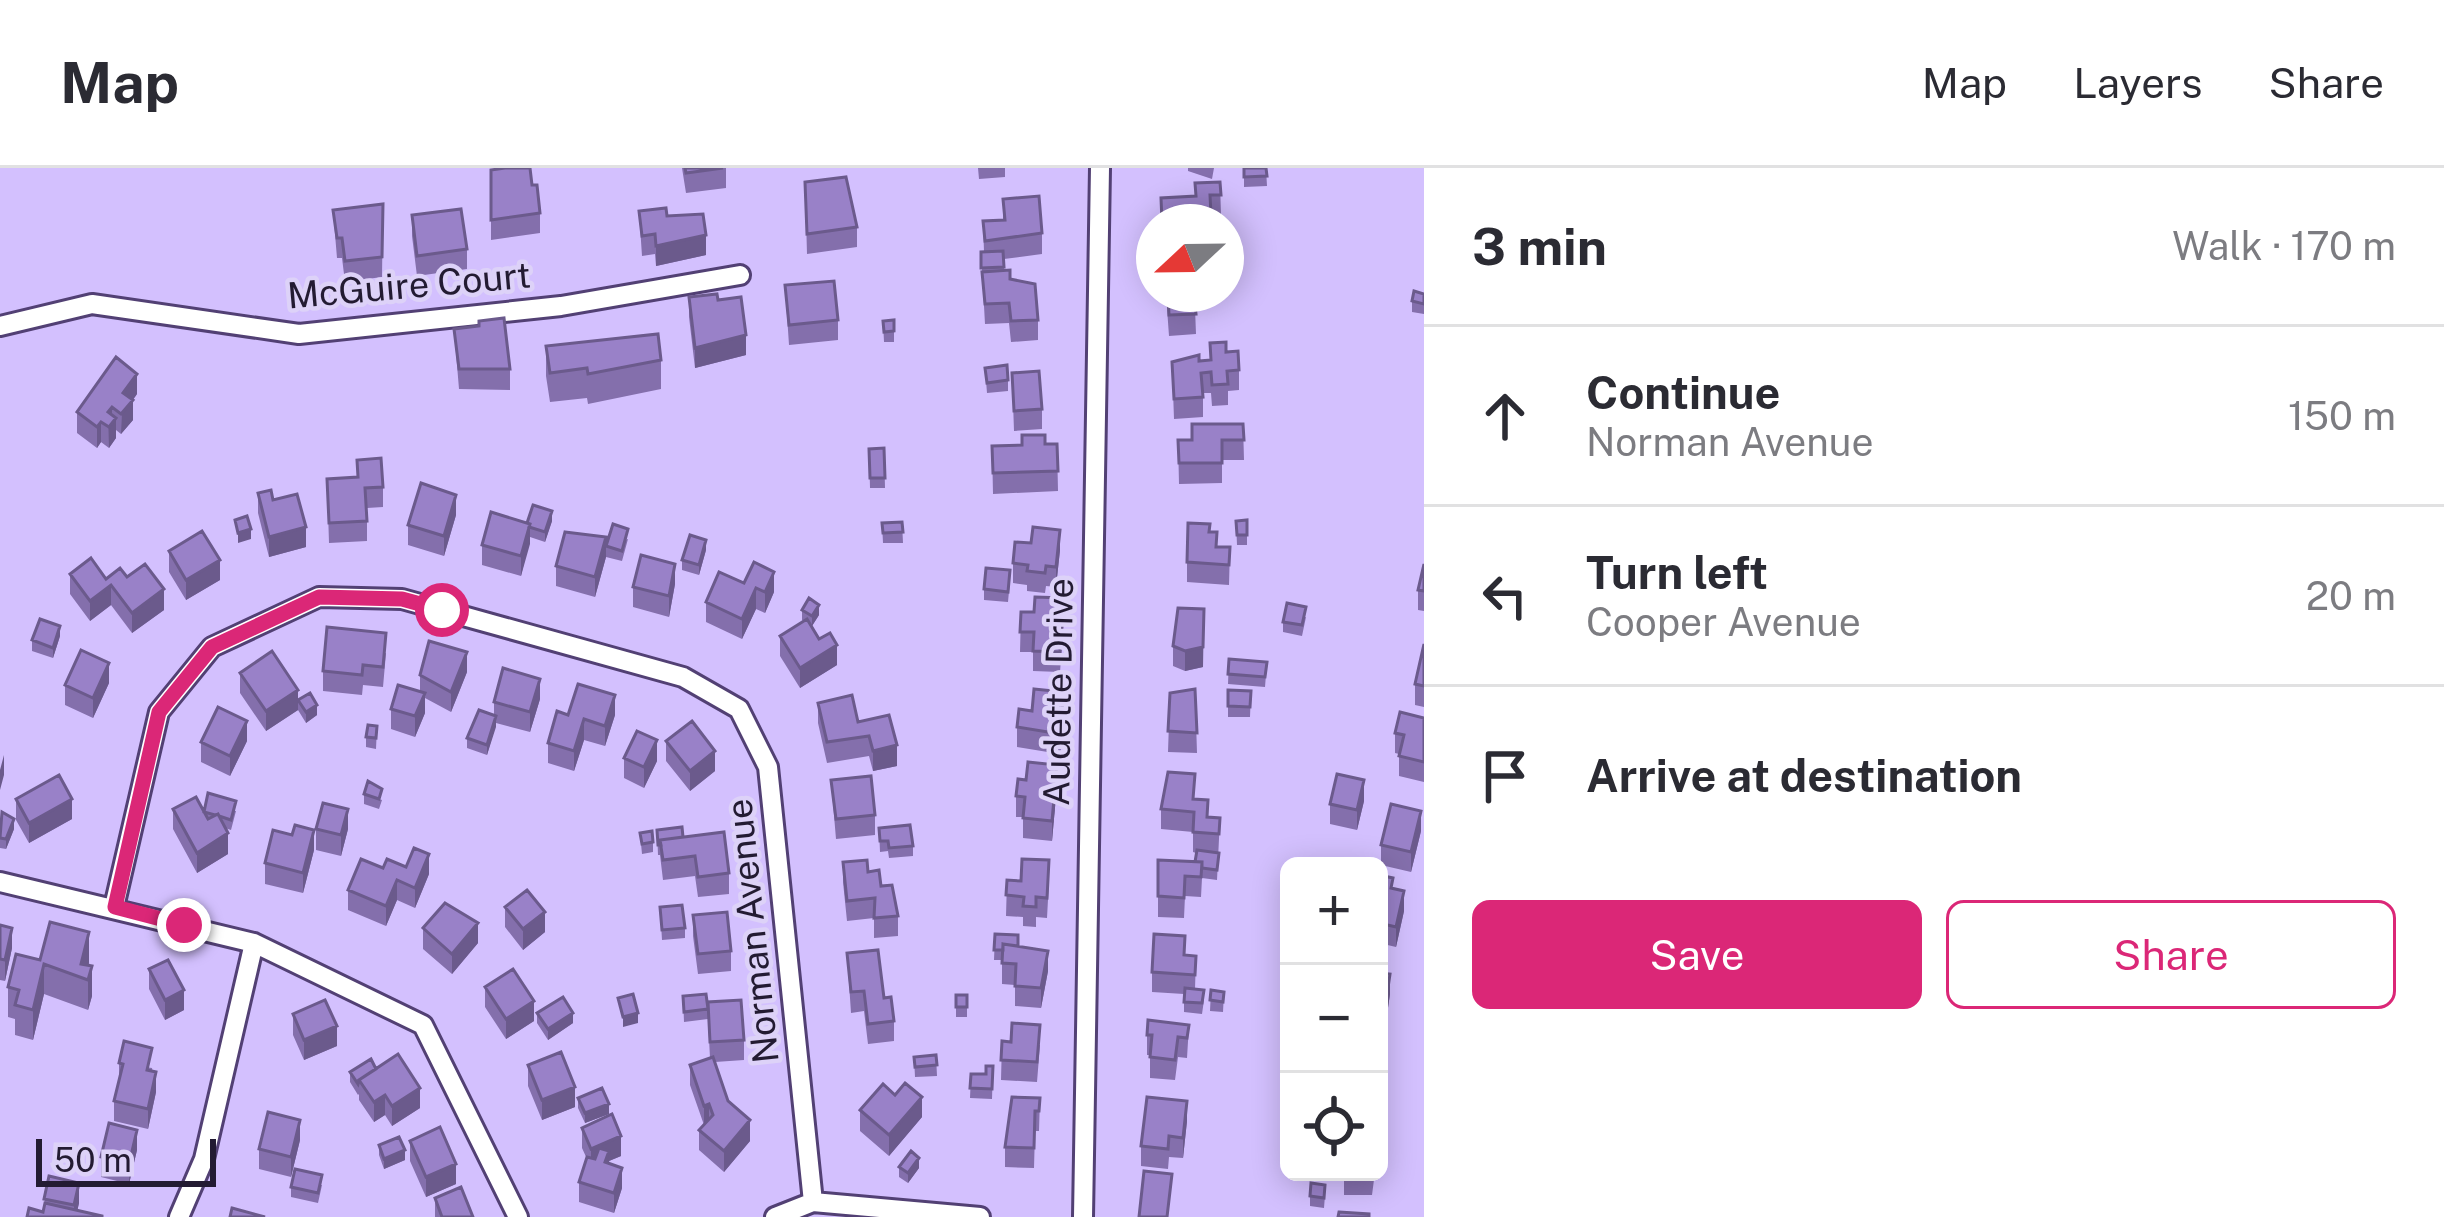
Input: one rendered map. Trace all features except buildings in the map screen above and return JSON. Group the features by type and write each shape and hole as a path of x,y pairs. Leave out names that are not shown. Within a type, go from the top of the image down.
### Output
{"street":[{"name":"Audette Drive","path":"1083,1217 1100,168"},
{"name":"McGuire Court","path":"6,322 92,304 299,334 561,306 740,275"},
{"name":"Norman Avenue","path":"115,907 159,712 212,647 319,597 402,599 683,677 739,710 768,767 814,1202"},
{"path":"0,881 254,944 423,1025 518,1217"},
{"path":"179,1217 204,1159 254,944"},
{"path":"775,1217 814,1202 980,1217"}],"route":[{"path":"184,925 115,907 159,712 212,647 319,597 402,599 442,610"}]}
